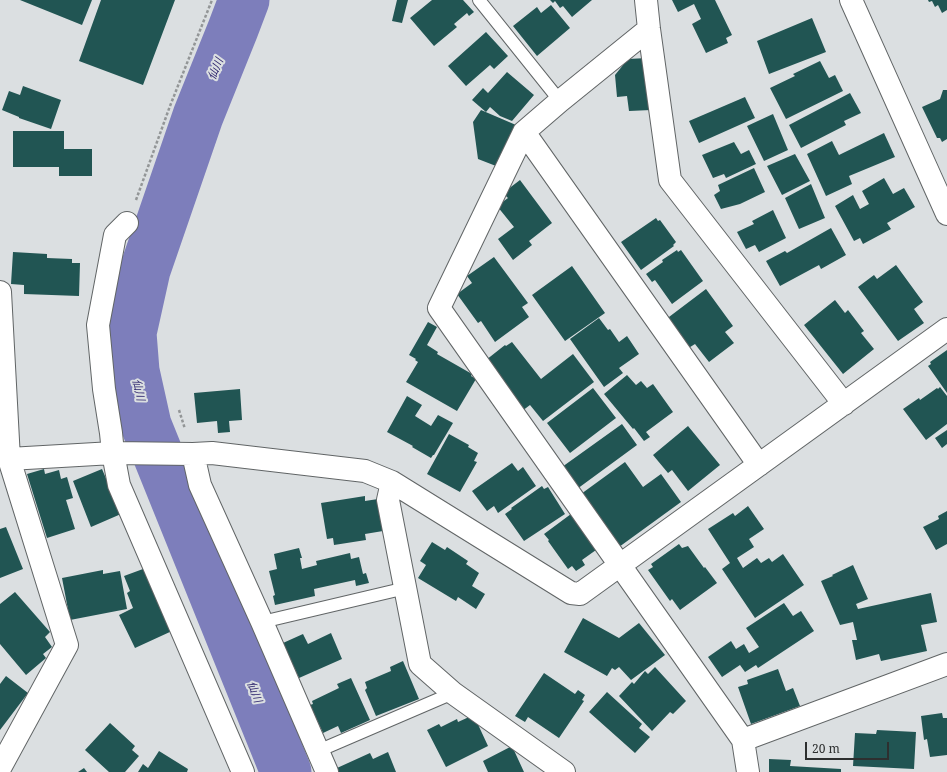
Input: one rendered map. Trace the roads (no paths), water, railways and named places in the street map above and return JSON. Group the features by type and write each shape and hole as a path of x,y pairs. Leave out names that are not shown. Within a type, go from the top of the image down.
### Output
{"street":[{"path":"646,0 670,180 844,404"},
{"path":"851,0 947,214"},
{"path":"649,29 524,132 439,308 743,740 748,772"},
{"path":"524,132 759,465"},
{"path":"127,223 115,235 98,325 104,389 111,433 122,453 119,485 243,772"},
{"path":"0,292 9,459 66,646 0,768"},
{"path":"9,459 122,453 212,453 365,471 392,482 571,593 580,594 621,566 947,329"},
{"path":"186,454 262,622 327,772"},
{"path":"392,482 388,500 420,664 453,693 564,772"},
{"path":"743,740 947,664"}],"lane":[{"path":"479,0 560,101"},
{"path":"262,622 406,588"},
{"path":"318,751 453,693"}],"waterway":[{"name":"仙川","path":"244,0 198,116 145,270 131,333 134,371 146,425 286,772"}]}
